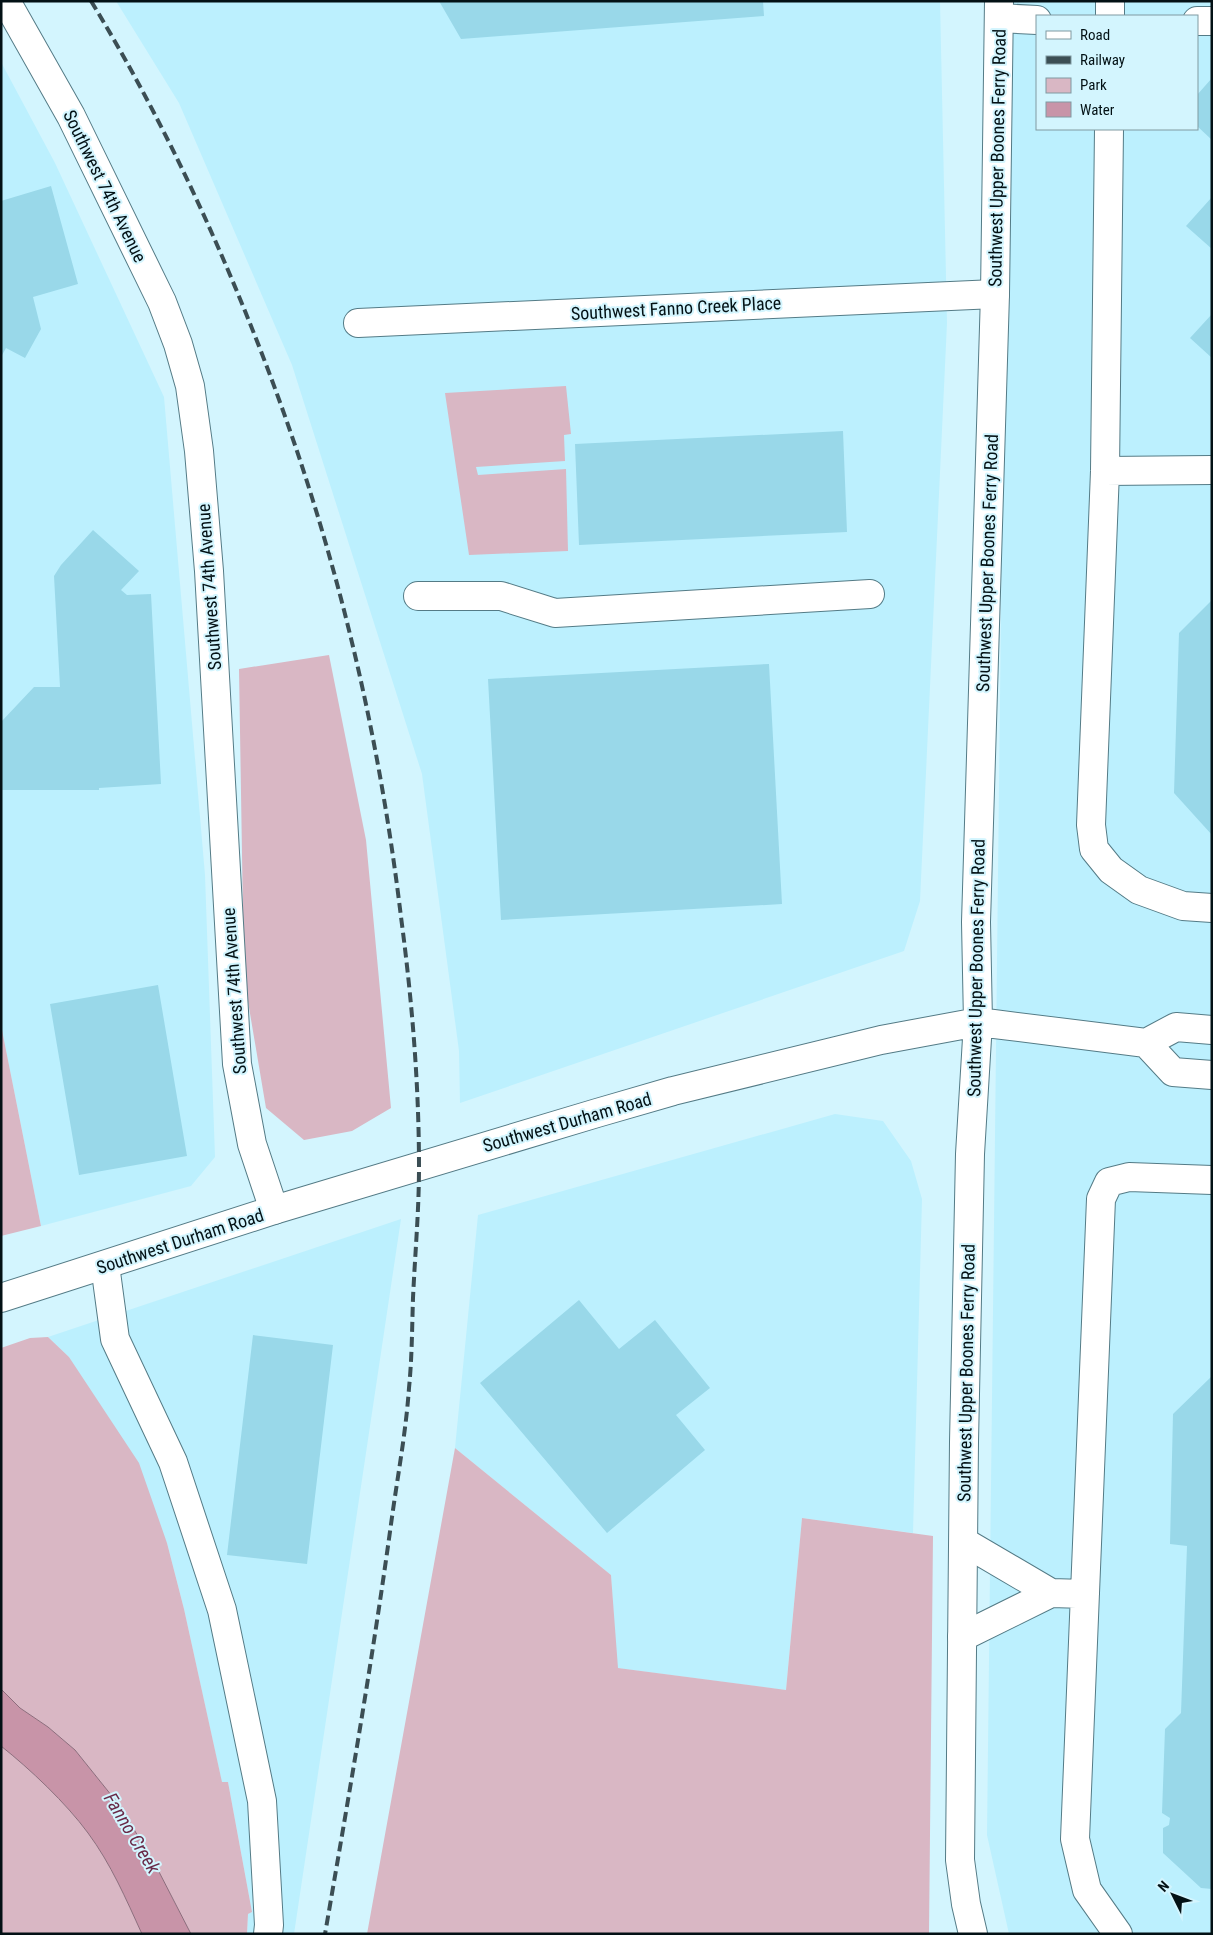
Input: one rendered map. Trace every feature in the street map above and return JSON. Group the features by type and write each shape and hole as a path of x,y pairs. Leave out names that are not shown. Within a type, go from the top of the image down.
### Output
{"main road":[{"name":"Southwest 74th Avenue","path":"6,1 71,116 162,302 178,344 190,386 199,451 209,571 237,1064 252,1144 274,1210"},
{"path":"1110,1 1110,15"},
{"path":"999,10 1036,20"},
{"name":"Southwest Upper Boones Ferry Road","path":"973,1934 966,1904 960,1860 962,1636 970,1154 978,1022 976,922 995,294 999,10"},
{"path":"1198,21 1212,20"},
{"path":"1109,130 1106,471 1091,825 1094,849 1111,870 1139,890 1183,906 1212,908"},
{"name":"Southwest Fanno Creek Place","path":"358,323 995,294"},
{"path":"1106,471 1212,470"},
{"path":"418,596 501,596 555,613 870,594"},
{"name":"Southwest Durham Road","path":"1,1298 274,1210 673,1091 881,1040 978,1022 1146,1043"},
{"path":"1212,1030 1176,1027 1146,1043 1173,1072 1212,1075"},
{"path":"1118,1934 1087,1890 1075,1839 1101,1199 1110,1182 1130,1177 1212,1180"},
{"path":"105,1265 115,1339 173,1462 222,1610 262,1801 268,1934"},
{"path":"964,1542 1051,1593"},
{"path":"962,1636 1051,1593 1085,1594"}],"shaded area":[{"path":"116,1 940,1 947,323 920,901 904,951 460,1103 459,1051 422,774 292,365 179,103"},
{"path":"1008,1 1212,1 1212,1934 1009,1934 987,1835"},
{"path":"1,62 55,163 164,397 205,875 215,1157 191,1186 41,1226 1,1025"},
{"path":"835,1114 883,1121 911,1161 922,1199 913,1533 802,1518 786,1690 617,1668 611,1575 455,1448 478,1215"},
{"path":"401,1219 294,1934 247,1934 248,1914 252,1912 228,1782 222,1783 184,1609 167,1543 69,1357 48,1337"}],"green space":[{"path":"566,386 571,434 564,435 565,461 476,467 478,475 566,469 568,551 469,555 445,393"},
{"path":"329,655 366,840 391,1108 352,1131 304,1140 266,1108 244,978 239,669"},
{"path":"1,1025 41,1226 1,1236"},
{"path":"48,1337 69,1357 139,1463 167,1543 184,1609 222,1782 228,1782 252,1912 248,1914 247,1934 191,1934 157,1868 120,1806 75,1750 48,1727 20,1708 1,1689 1,1348 30,1338"},
{"path":"455,1448 611,1575 618,1668 786,1690 802,1518 933,1536 929,1934 367,1934"},
{"path":"1,1746 47,1787 88,1833 111,1869 142,1934 1,1934"}],"water":[{"name":"Fanno Creek","path":"1,1689 20,1708 48,1727 75,1750 120,1806 157,1868 191,1934 142,1934 111,1869 88,1833 47,1787 1,1746"}],"building":[{"path":"439,1 763,1 764,16 461,39"},
{"path":"1212,78 1212,140 1198,127 1198,94"},
{"path":"51,186 78,284 33,297 41,329 25,358 6,348 1,357 1,201"},
{"path":"1212,197 1212,249 1186,226"},
{"path":"1212,314 1212,358 1190,338"},
{"path":"843,431 847,532 579,545 575,444"},
{"path":"93,530 139,571 121,590 127,595 151,594 161,784 99,788 99,790 1,790 1,722 34,687 60,687 54,576 61,565"},
{"path":"1212,600 1212,835 1174,793 1179,633"},
{"path":"769,664 782,904 501,920 488,679"},
{"path":"158,985 187,1156 79,1175 50,1004"},
{"path":"579,1300 619,1349 655,1320 710,1388 676,1415 705,1450 607,1533 480,1383"},
{"path":"253,1335 333,1345 307,1564 227,1555"},
{"path":"1212,1376 1212,1889 1201,1888 1163,1853 1163,1828 1169,1825 1170,1818 1162,1813 1165,1729 1181,1713 1187,1546 1170,1544 1173,1414"}],"railway":[{"path":"91,1 156,116 213,235 247,316 301,463 324,537 362,686 378,762 405,948 412,1011 419,1136 418,1200 408,1404 377,1622 325,1934"}]}
